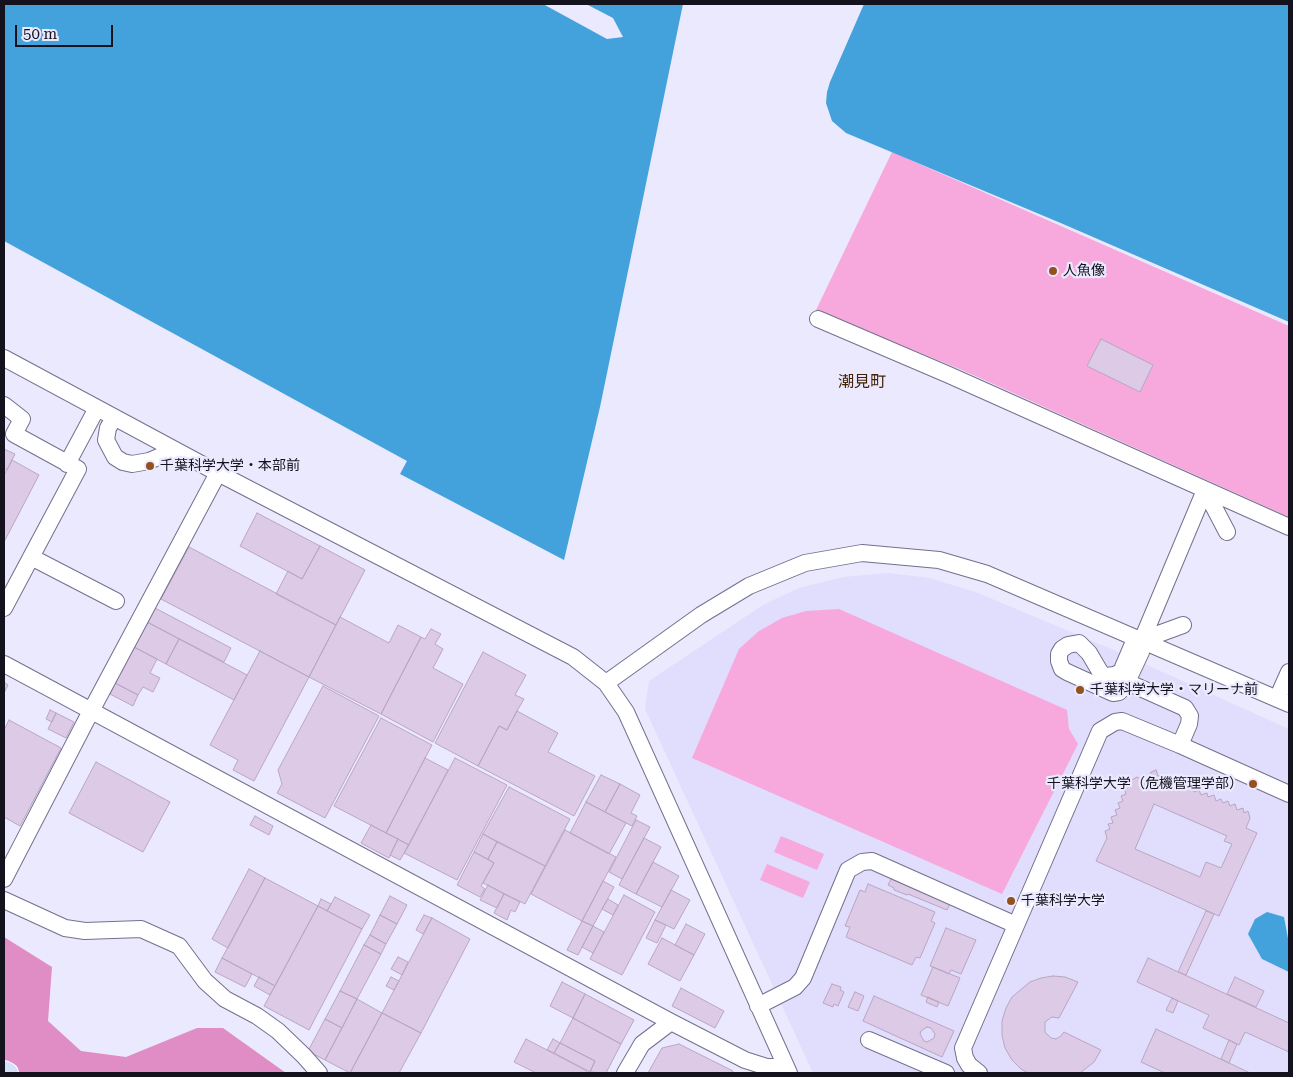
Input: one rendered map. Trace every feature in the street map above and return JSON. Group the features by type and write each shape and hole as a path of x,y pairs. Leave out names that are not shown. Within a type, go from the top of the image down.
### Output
{"main road":[{"path":"4,1071 8,1073"}],"street":[{"path":"818,319 1289,527"},
{"path":"4,358 218,473 573,658 606,684 626,712 787,1070"},
{"path":"4,405 22,419 14,434 78,470 4,608"},
{"path":"67,464 98,408"},
{"path":"114,418 108,428 106,440 115,457 123,462 132,464 149,461 175,450"},
{"path":"4,878 218,473"},
{"path":"1205,490 1227,532"},
{"path":"1183,625 1142,640 1132,646 1121,672 1114,675 1102,675 1089,653 1079,643 1068,645 1062,649 1059,654 1062,669 1113,693 1119,692 1126,686 1142,652 1142,640 1205,490"},
{"path":"606,684 701,615 750,586 805,563 862,553 939,560 987,574 1283,701 1289,672"},
{"path":"31,557 116,600"},
{"path":"4,664 671,1022 745,1060 767,1067 787,1070"},
{"path":"1127,682 1185,708 1190,716 1180,745"},
{"path":"979,1073 970,1066 965,1058 963,1048 1100,731 1115,722 1122,721 1289,794"},
{"path":"758,1006 794,988 803,978 848,870 862,862 872,861 1016,925"},
{"path":"4,900 65,928 85,931 140,929 179,946 205,982 226,999 257,1016 278,1031 319,1073"},
{"path":"625,1073 642,1044 671,1022"},
{"path":"869,1040 946,1073"}],"shaded area":[{"path":"892,152 1289,326 1289,517 962,370 816,310"},
{"name":"千葉科学大学","path":"888,573 930,578 978,593 1109,648 1289,729 1289,1073 813,1073 645,709 649,681 763,605 799,588 843,577"},
{"path":"839,609 1067,710 1069,729 1078,744 1002,894 692,758 739,649 759,631 782,618 806,611"},
{"path":"781,836 824,854 817,870 774,852"},
{"path":"767,864 810,882 803,898 760,880"},
{"path":"4,937 52,967 48,1021 81,1051 126,1057 197,1028 223,1028 286,1073 4,1073"}],"water":[{"path":"4,4 683,4 600,407 564,560 400,474 407,461 4,241"},
{"path":"864,4 1289,4 1289,322 846,133 832,121 826,103 827,92"},
{"path":"1267,912 1284,917 1289,944 1289,972 1262,959 1248,934 1255,919"}],"pier":[{"path":"543,4 586,4 613,18 623,37 607,39"}],"building":[{"path":"1101,339 1153,365 1140,392 1087,366"},
{"path":"4,449 15,454 7,470 4,468"},
{"path":"12,460 39,475 4,542 4,475"},
{"path":"257,513 320,546 302,579 240,546"},
{"path":"320,546 365,570 336,625 276,594 288,571 302,579"},
{"path":"189,547 336,625 309,677 161,599"},
{"path":"155,608 231,648 224,662 147,622"},
{"path":"340,617 389,643 398,625 421,637 381,714 309,677"},
{"path":"147,622 179,639 166,664 134,647"},
{"path":"431,629 441,634 435,644 443,649 433,668 463,684 433,742 381,714 421,637 425,639"},
{"path":"179,639 247,675 234,700 166,664"},
{"path":"134,647 157,659 150,673 160,678 153,692 143,687 138,695 115,683"},
{"path":"260,651 309,677 254,781 233,770 238,760 210,745"},
{"path":"483,652 526,675 515,695 524,699 507,730 499,726 478,766 435,743"},
{"path":"4,682 8,685 4,693"},
{"path":"115,683 138,695 133,706 110,694"},
{"path":"323,686 379,716 325,818 277,793 282,784 278,770"},
{"path":"50,710 56,713 52,722 46,719"},
{"path":"517,711 558,733 548,752 595,776 574,816 478,766 499,726 507,730"},
{"path":"56,713 74,722 66,738 48,729"},
{"path":"381,718 432,745 386,833 334,806"},
{"path":"9,720 61,748 20,826 4,817 4,730"},
{"path":"425,758 448,770 409,845 386,833"},
{"path":"455,758 507,785 457,880 404,853"},
{"path":"96,762 170,802 143,852 69,813"},
{"path":"1156,770 1158,776 1163,774 1165,779 1171,777 1173,781 1178,779 1180,784 1185,782 1187,788 1192,786 1194,792 1199,790 1201,795 1207,793 1208,797 1214,795 1216,801 1221,799 1223,803 1228,801 1230,806 1235,804 1237,810 1243,808 1244,813 1248,811 1250,818 1246,828 1257,833 1219,916 1096,861 1107,838 1105,831 1110,829 1108,824 1113,823 1111,817 1117,815 1115,810 1120,808 1118,803 1123,801 1121,796 1126,794 1124,788 1129,786 1128,782 1137,777 1147,782 1151,772","holes":["1154,804 1227,836 1224,841 1232,844 1221,868 1206,862 1200,877 1135,849"]},
{"path":"601,775 620,784 605,812 586,802"},
{"path":"620,784 640,795 631,813 637,816 632,826 605,812"},
{"path":"509,787 570,819 545,866 483,834"},
{"path":"586,802 626,823 609,854 570,833"},
{"path":"255,816 273,826 269,835 250,825"},
{"path":"636,820 650,827 622,879 609,872"},
{"path":"371,825 398,839 389,858 361,843"},
{"path":"565,830 616,857 582,921 531,894"},
{"path":"483,834 497,842 488,859 474,852"},
{"path":"644,838 661,847 636,894 619,885"},
{"path":"398,839 409,845 400,860 390,855"},
{"path":"497,842 545,866 525,904 483,883 494,863 488,859"},
{"path":"474,852 494,863 481,886 485,889 480,897 457,885"},
{"path":"653,862 679,876 662,907 636,894"},
{"path":"249,869 265,878 228,948 212,939"},
{"path":"265,878 318,906 275,986 222,958"},
{"path":"891,879 950,904 947,910 894,890 894,888 888,885"},
{"path":"603,881 614,887 593,926 582,921"},
{"path":"868,884 935,912 931,921 935,923 920,958 916,957 912,965 846,937 850,927 845,926 860,890 865,892"},
{"path":"488,885 504,894 497,908 480,900"},
{"path":"671,890 690,900 674,929 655,920"},
{"path":"504,894 520,902 515,912 511,910 507,920 494,913"},
{"path":"624,895 655,912 622,975 590,959"},
{"path":"390,896 407,905 397,924 380,915"},
{"path":"335,897 370,915 362,929 327,911"},
{"path":"321,899 331,904 327,911 318,906"},
{"path":"608,899 618,905 613,915 602,909"},
{"path":"318,906 362,929 309,1030 264,1006"},
{"path":"1206,911 1214,914 1186,975 1178,972"},
{"path":"380,915 397,924 386,944 370,935"},
{"path":"424,915 432,918 423,934 416,930"},
{"path":"432,918 470,939 421,1033 382,1013"},
{"path":"655,920 666,925 657,943 646,938"},
{"path":"582,921 593,926 578,955 567,950"},
{"path":"686,924 705,934 694,955 675,945"},
{"path":"593,926 604,932 593,953 582,947"},
{"path":"946,928 976,940 961,974 951,970 949,974 930,966"},
{"path":"370,935 386,944 381,954 364,945"},
{"path":"662,938 694,955 680,981 648,964"},
{"path":"364,945 381,954 357,999 340,991"},
{"path":"398,957 408,962 402,975 391,969"},
{"path":"222,958 252,974 245,987 215,972"},
{"path":"1148,958 1289,1023 1289,1052 1245,1032 1239,1045 1203,1028 1209,1015 1137,982"},
{"path":"933,967 960,978 948,1006 921,995"},
{"path":"1053,976 1065,977 1078,982 1059,1018 1052,1017 1045,1022 1045,1032 1051,1038 1056,1039 1064,1032 1101,1050 1094,1062 1080,1073 1028,1073 1012,1060 1005,1048 1002,1035 1002,1021 1012,997 1030,982"},
{"path":"259,977 275,986 270,995 254,986"},
{"path":"391,977 399,981 394,990 386,986"},
{"path":"1235,977 1264,991 1256,1007 1227,994"},
{"path":"562,982 585,994 573,1018 550,1006"},
{"path":"832,984 841,987 840,990 844,992 838,1006 834,1004 833,1007 823,1003"},
{"path":"681,988 724,1011 715,1028 672,1006"},
{"path":"340,991 357,999 342,1028 325,1019"},
{"path":"855,992 864,996 858,1011 848,1007"},
{"path":"585,994 634,1020 621,1044 573,1018"},
{"path":"874,996 954,1031 942,1057 863,1021","holes":["927,1027 931,1028 935,1034 934,1038 927,1042 924,1041 920,1034 921,1031"]},
{"path":"928,997 939,1002 937,1007 926,1002"},
{"path":"1172,998 1178,1001 1173,1013 1166,1010"},
{"path":"357,999 382,1013 350,1073 325,1060"},
{"path":"382,1013 421,1033 399,1073 350,1073"},
{"path":"573,1018 621,1044 606,1073 590,1072 595,1061 560,1043"},
{"path":"325,1019 342,1028 325,1060 308,1051"},
{"path":"1156,1029 1250,1073 1165,1073 1141,1062"},
{"path":"526,1039 587,1071 586,1073 536,1073 514,1062"},
{"path":"553,1039 560,1043 554,1053 547,1050"},
{"path":"1229,1040 1237,1044 1229,1063 1221,1059"},
{"path":"560,1043 595,1061 590,1072 554,1053"},
{"path":"679,1044 733,1071 732,1073 648,1073 662,1048"}],"place":[{"name":"人魚像","path":"1053,271"},
{"name":"千葉科学大学・本部前","path":"150,466"},
{"name":"千葉科学大学・マリーナ前","path":"1080,690"},
{"name":"千葉科学大学（危機管理学部）","path":"1253,784"},
{"name":"千葉科学大学","path":"1011,901"}],"district":[{"name":"潮見町","path":"862,382"}]}
